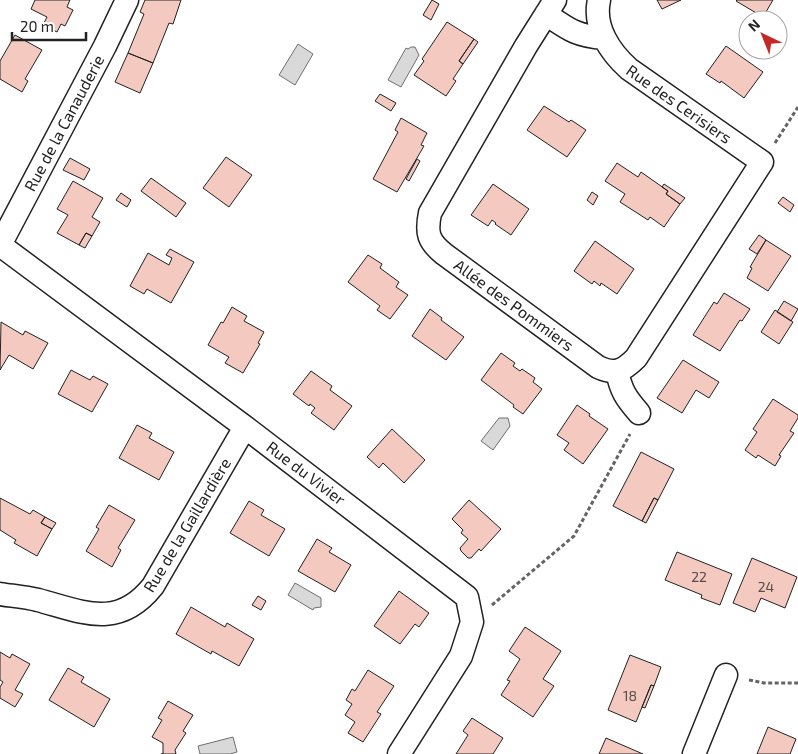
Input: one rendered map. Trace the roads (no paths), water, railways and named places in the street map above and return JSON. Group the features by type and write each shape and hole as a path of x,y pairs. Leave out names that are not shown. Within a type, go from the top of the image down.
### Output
{"street":[{"name":"Rue de la Canauderie","path":"0,245 127,0"},
{"name":"Rue des Cerisiers","path":"599,0 597,6 599,24 604,38 619,61 762,162 636,358 626,367 617,371"},
{"path":"550,7 572,32 604,38"},
{"name":"Allée des Pommiers","path":"550,7 430,213 428,223 429,238 444,254 598,367 607,371 617,371"},
{"name":"Rue du Vivier","path":"0,245 245,427 467,598 472,621 461,656 399,754"},
{"path":"617,371 624,396 639,413"},
{"name":"Rue de la Gaillardière","path":"0,594 36,600 89,614 118,612 132,606 143,598 152,586 245,427"},
{"path":"694,754 726,675"}]}
